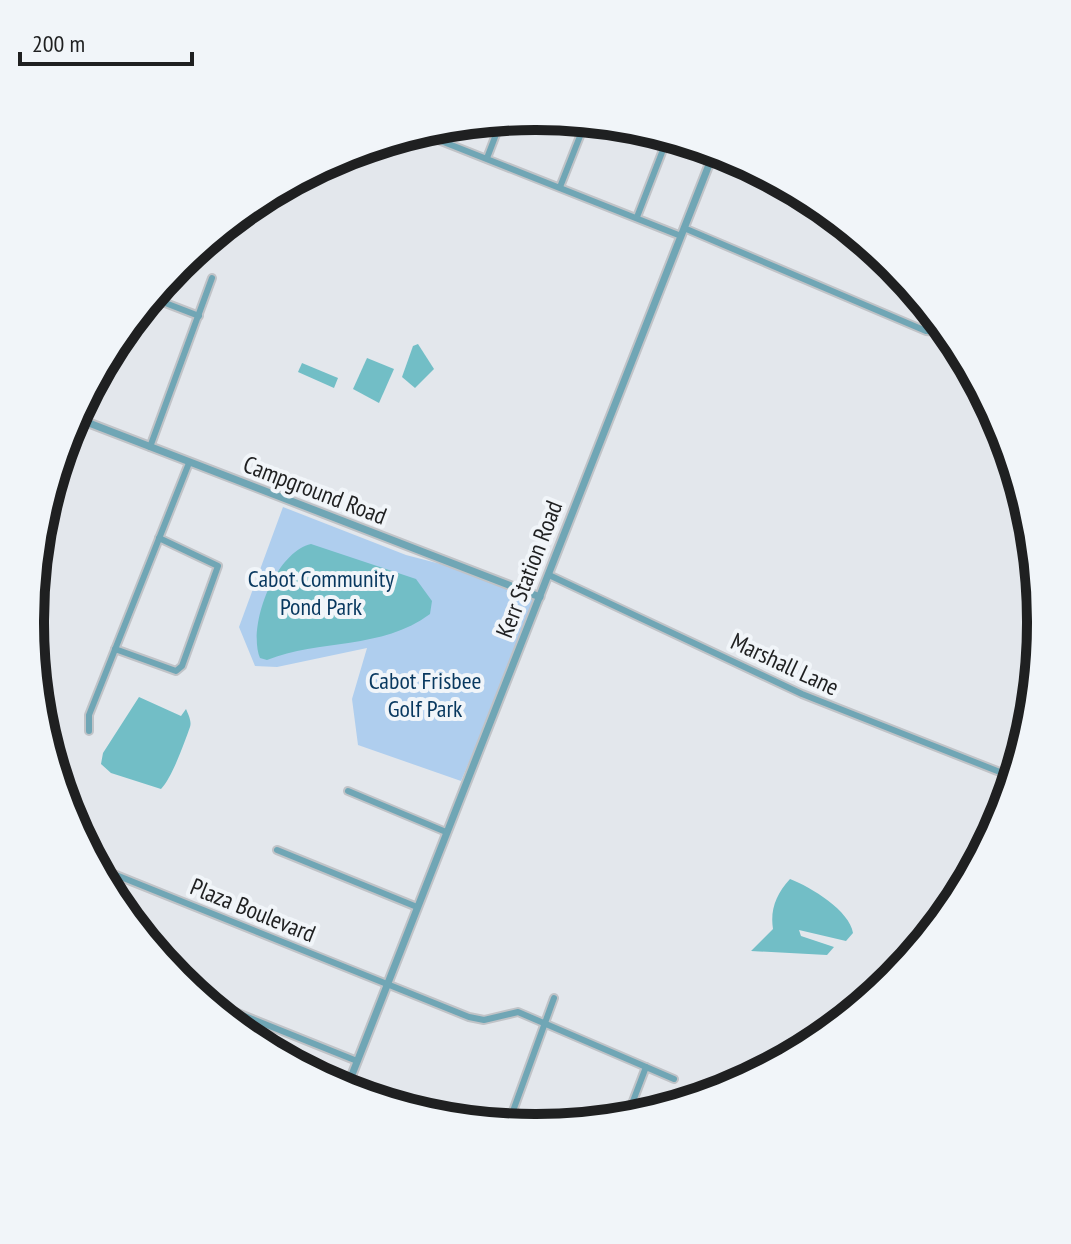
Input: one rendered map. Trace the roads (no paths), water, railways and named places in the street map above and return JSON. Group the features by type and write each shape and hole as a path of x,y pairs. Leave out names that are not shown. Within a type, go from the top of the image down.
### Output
{"street":[{"path":"487,158 497,133"},
{"path":"560,187 581,133"},
{"path":"439,140 683,232 931,331"},
{"path":"637,217 664,147"},
{"name":"Kerr Station Road","path":"351,1077 710,163"},
{"path":"150,447 212,278"},
{"path":"163,302 199,316"},
{"name":"Campground Road","path":"87,422 540,597"},
{"path":"89,731 89,715 189,463"},
{"path":"115,649 166,669 176,671 182,666 218,566 214,561 159,538"},
{"name":"Marshall Lane","path":"549,575 802,694 1003,773"},
{"path":"348,791 446,832"},
{"path":"277,850 417,907"},
{"name":"Plaza Boulevard","path":"114,874 477,1020 509,1012 545,1024 674,1079"},
{"path":"512,1113 554,998"},
{"path":"237,1013 357,1061"},
{"path":"632,1104 646,1067"}],"park label":[{"name":"Cabot Community Pond Park","path":"321,592"},
{"name":"Cabot Frisbee Golf Park","path":"425,694"}]}
